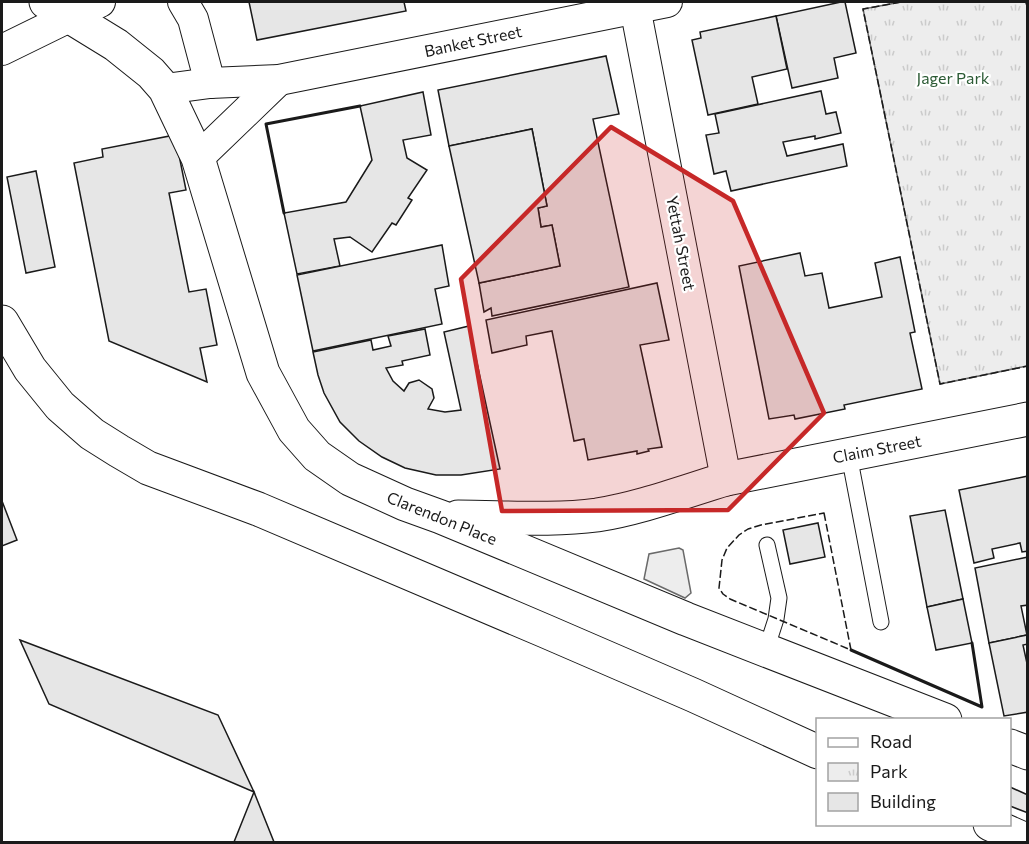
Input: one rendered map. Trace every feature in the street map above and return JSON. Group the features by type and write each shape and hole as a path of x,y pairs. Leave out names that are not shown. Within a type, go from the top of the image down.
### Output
{"main road":[{"name":"Clarendon Place","path":"58,9 116,45 151,73 165,89 198,158 263,373 294,430 317,456 350,479 405,504 686,619 940,718"},
{"path":"2,322 30,369 60,406 92,434 148,468 258,509 534,626 816,751"},
{"name":"Claim Street","path":"441,517 559,518 595,515 640,507 726,479 1028,419"},
{"path":"1011,746 1028,753"},
{"path":"992,826 1028,841"}],"street":[{"path":"2,50 58,9 100,2"},
{"path":"183,2 193,19 210,83"},
{"name":"Banket Street","path":"165,89 210,83 279,80 635,4 667,2"},
{"name":"Yettah Street","path":"635,4 726,479"},
{"path":"198,158 279,80"}],"lane":[{"path":"849,455 881,622"},
{"path":"766,650 776,619 779,597 767,545"}],"highlighted area":[{"path":"611,127 733,201 824,413 728,510 502,511 461,279"}],"green space":[{"name":"Jager Park","path":"901,2 1026,2 1028,10 1027,366 940,384 863,9"},
{"path":"679,548 683,550 691,593 685,598 644,579 649,554"}],"building":[{"path":"249,2 404,2 406,11 257,40"},
{"path":"845,2 856,53 834,58 838,78 792,88 776,16"},
{"path":"776,16 787,69 752,77 758,104 708,115 692,40 701,38 700,32"},
{"path":"606,56 619,114 593,119 629,287 492,316 491,308 484,312 479,283 560,266 552,225 541,227 538,208 547,206 532,129 449,146 438,90"},
{"path":"821,91 826,114 836,112 841,133 815,139 815,136 783,142 787,156 843,144 847,166 731,191 726,171 714,174 706,135 719,133 715,114"},
{"path":"423,92 431,135 403,140 407,158 427,170 408,198 412,200 396,225 392,223 372,252 350,237 334,239 340,266 297,274 284,213 346,202 372,160 360,106"},
{"path":"532,129 547,206 538,208 541,227 552,225 560,266 479,283 449,146"},
{"path":"175,135 186,190 169,193 189,292 206,289 217,345 200,348 207,382 109,341 74,163 103,157 102,149"},
{"path":"36,171 55,267 26,273 7,177"},
{"path":"442,245 449,286 435,289 442,324 313,351 297,275"},
{"path":"800,253 805,276 822,273 829,308 882,297 875,263 900,257 915,332 910,333 922,389 844,405 845,409 795,419 794,415 769,419 739,266"},
{"path":"657,283 669,340 640,345 662,447 648,449 649,451 637,454 637,451 588,460 584,439 574,441 552,331 526,336 527,345 492,353 486,320"},
{"path":"469,326 500,469 461,475 436,475 405,468 382,457 359,441 340,422 324,393 313,352 371,340 373,350 391,346 388,336 425,329 430,355 402,361 403,365 386,368 393,381 404,391 409,383 419,380 432,389 434,398 428,409 445,412 461,410 444,332"},
{"path":"1028,476 1028,551 1022,552 1020,543 992,549 994,558 974,563 959,490"},
{"path":"2,501 17,540 2,546"},
{"path":"945,510 963,599 927,607 910,516"},
{"path":"818,523 825,557 790,564 783,530"},
{"path":"1028,557 1028,605 1021,606 1027,635 989,643 975,568"},
{"path":"963,599 972,643 936,650 927,607"},
{"path":"1027,635 1028,644 1023,645 1028,668 1028,712 1004,716 989,643"},
{"path":"20,640 218,715 254,792 49,704"},
{"path":"1011,787 1028,795 1028,813 1011,806"},
{"path":"254,792 274,842 234,842"}],"fence":[{"path":"901,2 863,9 940,384 1028,366"},
{"path":"1026,2 1028,10"},
{"path":"824,513 851,650 730,599 719,588 722,560 727,548 739,535 761,525 824,513"}],"wall":[{"path":"284,213 266,124 360,106"},
{"path":"851,650 982,707 972,643"}]}
